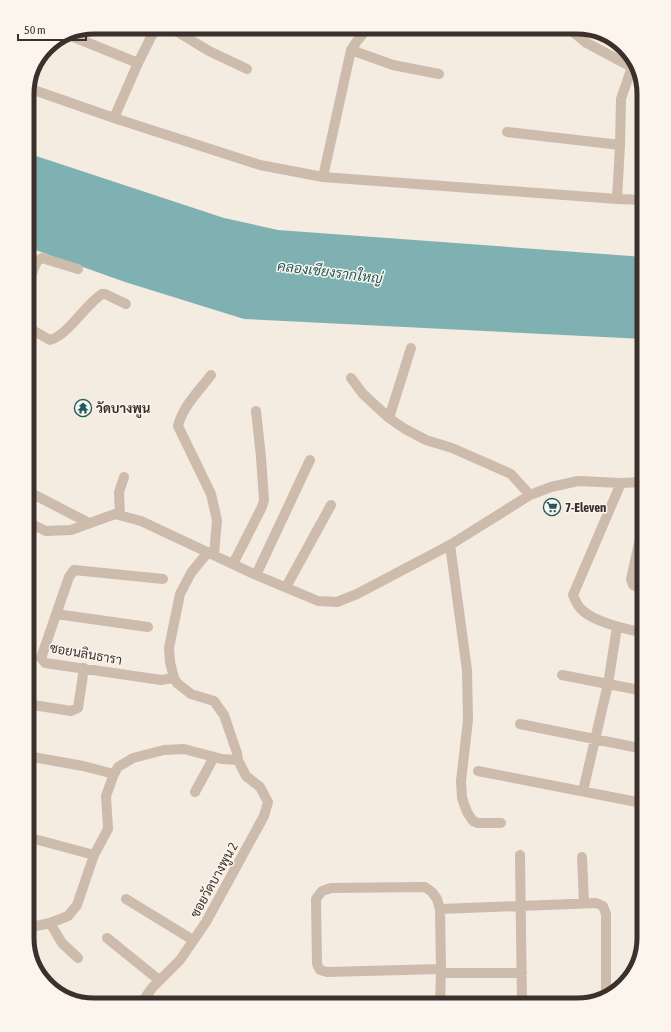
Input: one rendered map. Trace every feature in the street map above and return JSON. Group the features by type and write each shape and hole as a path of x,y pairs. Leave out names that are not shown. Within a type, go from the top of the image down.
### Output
{"street":[{"path":"114,118 152,34"},
{"path":"181,34 209,51 246,69"},
{"path":"323,176 351,50 363,34"},
{"path":"575,34 585,42 629,64"},
{"path":"74,37 138,63"},
{"path":"351,50 393,65 439,74"},
{"path":"617,199 620,145 620,99 633,72"},
{"path":"34,90 114,118 260,165 323,176 637,200"},
{"path":"507,132 620,145"},
{"path":"34,268 39,258 42,258 78,269"},
{"path":"34,331 50,340 57,338 102,294 126,304"},
{"path":"389,418 411,348"},
{"path":"174,678 170,662 169,648 180,594 191,573 211,554 217,520 212,494 178,426 180,417 211,375"},
{"path":"351,378 363,394 389,418 405,429 426,440 452,448 511,474 530,495"},
{"path":"233,564 262,507 264,500 256,411"},
{"path":"256,574 310,460"},
{"path":"120,515 118,492 124,477"},
{"path":"34,525 46,531 71,530 115,514 120,515 141,521 286,588 318,601 338,602 357,594 450,545 530,495 550,487 578,481 637,482"},
{"path":"621,483 573,595 581,609 588,614 617,627 637,631"},
{"path":"34,495 89,523"},
{"path":"286,588 331,505"},
{"path":"450,545 467,670 468,720 461,781 462,798 467,812 473,821 478,823 501,823"},
{"path":"637,552 631,579 633,585 637,587"},
{"name":"ซอยนลินธารา","path":"162,579 74,570 68,577 41,658 45,662 161,680 174,678"},
{"path":"56,614 148,627"},
{"path":"583,792 608,684 617,627"},
{"path":"34,705 71,711 78,708 84,668"},
{"path":"562,675 637,690"},
{"name":"ซอยวัดบางพูน 2","path":"145,998 159,980 180,960 206,922 264,816 268,802 260,787 246,776 238,760 234,741 224,715 214,701 191,694 177,683 174,678"},
{"path":"520,724 637,748"},
{"path":"34,927 52,926 68,916 77,905 94,855 108,829 106,796 118,767 133,758 164,750 184,749 222,759 238,760"},
{"path":"34,757 84,766 114,774"},
{"path":"195,792 214,757"},
{"path":"478,771 637,802"},
{"path":"34,839 94,855"},
{"path":"520,855 522,998"},
{"path":"582,857 584,903"},
{"path":"440,998 441,971 440,908 432,892 425,887 331,888 322,890 316,899 317,964 320,970 327,972 441,971 522,973"},
{"path":"126,899 193,940"},
{"path":"440,908 584,903 596,903 603,906 606,914 606,990"},
{"path":"52,926 62,943 78,958"},
{"path":"107,938 159,980"}],"water":[{"name":"คลองเชียงรากใหญ่","path":"34,155 224,218 278,230 637,256 637,339 244,319 125,282 34,250"}],"place":[{"name":"วัดบางพูน","path":"83,408"},
{"name":"7-Eleven","path":"552,507"}]}
